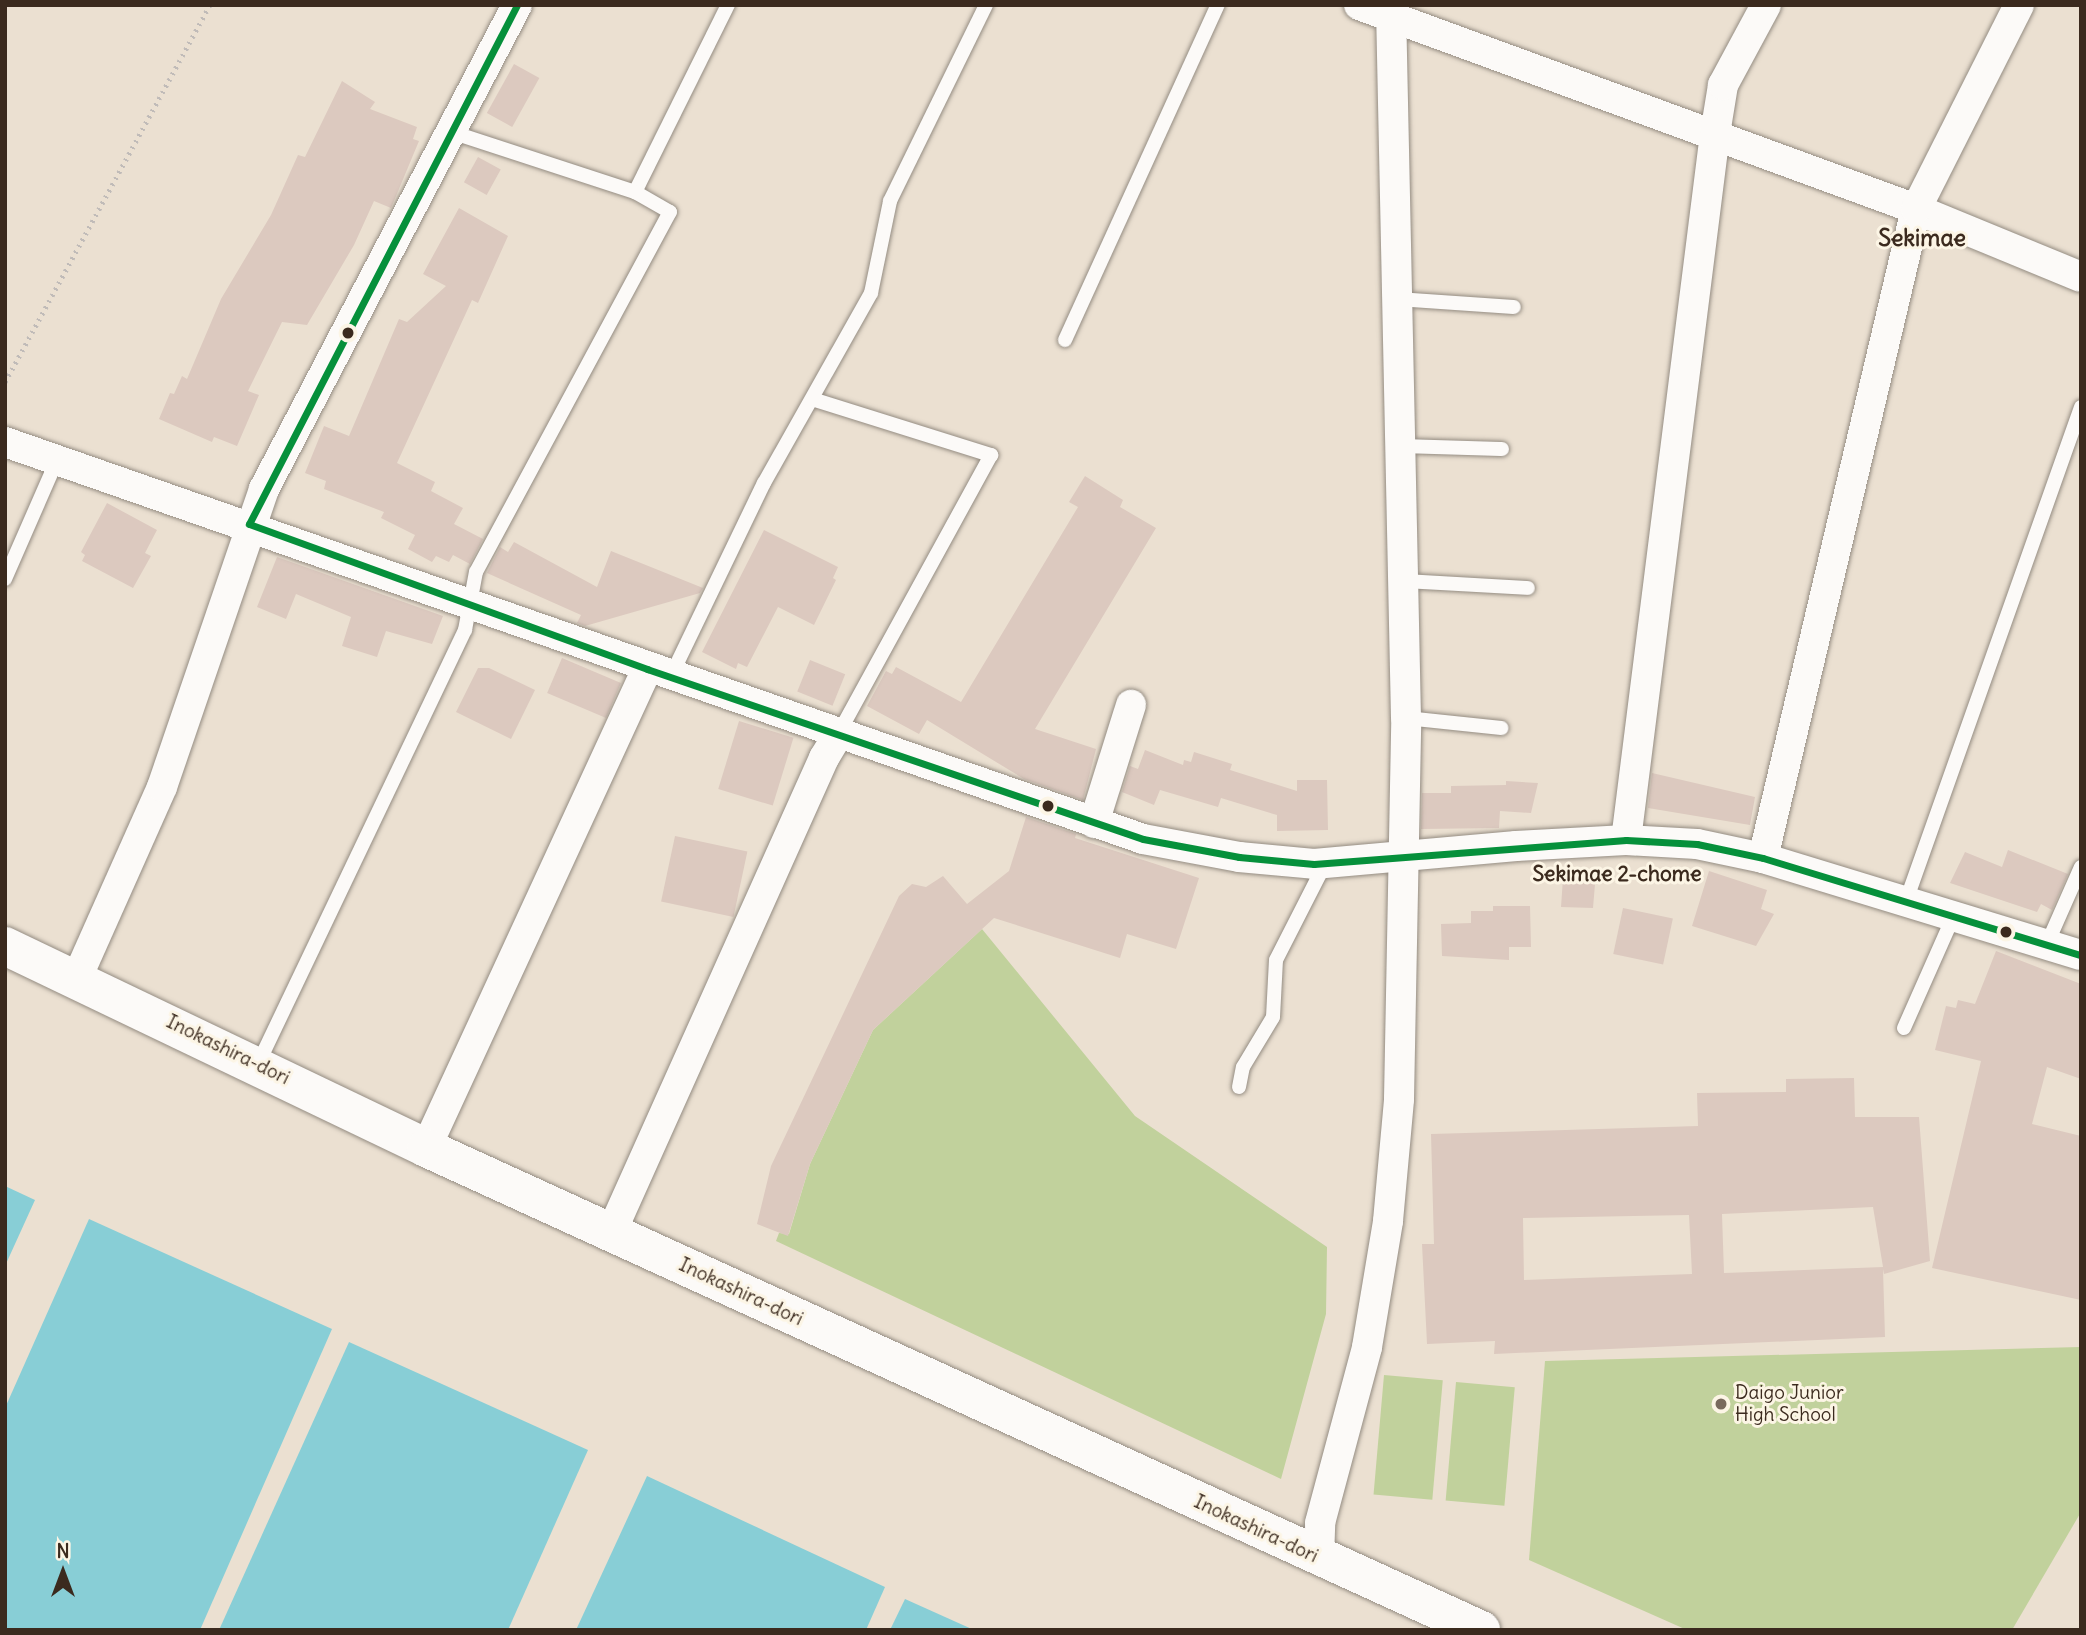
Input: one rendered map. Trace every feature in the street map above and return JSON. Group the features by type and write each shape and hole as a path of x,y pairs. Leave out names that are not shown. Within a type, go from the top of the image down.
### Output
{"main road":[{"name":"Inokashira-dori","path":"5,946 258,1064 426,1148 1319,1559 1481,1630"}],"street":[{"path":"77,978 162,787 249,524 454,133 517,5"},
{"path":"1359,5 1393,11 1916,209 2081,277"},
{"path":"1626,841 1723,85 1766,5"},
{"path":"1763,859 1916,209 2019,5"},
{"path":"1319,1559 1320,1522 1367,1347 1388,1221 1399,1099 1406,718 1393,11"},
{"path":"5,442 249,524 659,672 1143,839 1239,857 1326,862 1626,841 1697,844 1763,859 1954,915 2081,956"},
{"path":"426,1148 659,672"},
{"path":"1094,822 1131,705"},
{"path":"611,1233 824,758 838,735"}],"lane":[{"path":"635,192 728,5"},
{"path":"659,672 871,293 890,201 986,5"},
{"path":"1065,341 1218,5"},
{"path":"258,1064 465,630 469,603 482,560 670,212 635,192 454,133"},
{"path":"1397,299 1514,307"},
{"path":"812,399 991,454 838,735"},
{"path":"1906,901 2081,407"},
{"path":"1401,446 1502,449"},
{"path":"5,579 57,460"},
{"path":"1403,581 1528,588"},
{"path":"1406,718 1501,728"},
{"path":"1239,1087 1243,1068 1273,1017 1276,960 1326,862"},
{"path":"2047,944 2081,867"},
{"path":"1904,1028 1954,915"}],"path":[{"path":"5,382 210,5"}],"green space":[{"path":"982,929 1135,1116 1327,1247 1326,1314 1281,1479 776,1241 779,1233 789,1234 810,1164 873,1030"},
{"path":"2080,1347 2081,1512 2012,1630 1687,1630 1529,1560 1545,1361"},
{"path":"1384,1375 1443,1380 1432,1500 1374,1495"},
{"path":"1456,1382 1515,1387 1504,1506 1446,1501"}],"water":[{"path":"5,1186 35,1200 5,1266"},
{"path":"89,1219 332,1329 200,1630 5,1630 5,1408"},
{"path":"349,1342 588,1450 508,1630 219,1630"},
{"path":"647,1476 885,1587 866,1630 576,1630"},
{"path":"905,1599 974,1630 890,1630"}],"building":[{"path":"514,64 539,78 512,127 487,113"},
{"path":"342,81 375,102 370,109 417,127 413,139 419,141 391,208 374,201 354,245 307,325 282,322 248,391 259,395 237,446 214,437 212,442 159,419 170,393 174,394 182,376 187,379 221,299 271,215 298,155 305,157"},
{"path":"478,157 501,170 487,195 464,182"},
{"path":"459,208 508,236 478,303 472,300 397,463 435,482 431,491 463,508 454,524 483,539 470,564 453,555 449,562 436,556 432,562 408,549 415,535 381,518 384,512 324,489 326,481 305,473 324,426 349,436 399,319 407,322 446,286 423,274"},
{"path":"1085,476 1123,500 1120,507 1156,528 1035,729 1096,749 1083,800 1024,779 927,720 919,734 867,706 886,671 892,674 896,667 961,702 1078,507 1069,502"},
{"path":"107,503 157,530 145,553 151,556 133,588 82,561 85,555 81,552"},
{"path":"764,530 838,567 833,578 836,580 814,625 778,607 747,667 738,663 736,669 702,652"},
{"path":"514,542 597,587 611,551 703,588 700,593 585,626 577,623 581,615 487,573 500,547 508,552"},
{"path":"277,557 443,616 432,644 386,631 377,657 342,646 351,617 296,594 286,619 257,607"},
{"path":"562,658 621,683 606,718 547,693"},
{"path":"810,660 845,674 832,706 797,692"},
{"path":"478,668 489,668 535,690 511,739 456,712"},
{"path":"739,721 794,738 773,806 718,789"},
{"path":"1145,750 1183,765 1184,760 1191,762 1194,752 1232,764 1230,770 1297,791 1297,780 1327,780 1328,830 1277,831 1277,815 1221,798 1218,807 1160,790 1154,805 1122,792 1130,766 1138,769"},
{"path":"1652,773 1755,797 1750,825 1648,808"},
{"path":"1506,781 1538,783 1531,813 1500,811 1499,828 1421,829 1422,793 1451,793 1451,786 1506,785"},
{"path":"1026,817 1076,834 1075,838 1199,878 1176,949 1127,934 1120,958 994,918 873,1030 810,1164 788,1236 757,1224 771,1166 899,896 912,884 926,887 943,876 967,904 1009,871"},
{"path":"675,836 747,851 733,917 661,902"},
{"path":"2008,850 2068,874 2052,910 2041,904 2037,912 1950,883 1965,852 2002,867"},
{"path":"1570,871 1596,872 1593,908 1561,907 1563,878 1570,878"},
{"path":"1709,871 1767,890 1761,909 1774,914 1756,946 1692,926"},
{"path":"1493,906 1530,906 1531,947 1509,947 1509,960 1442,956 1441,924 1471,923 1471,911 1493,911"},
{"path":"1623,908 1673,919 1663,965 1613,954"},
{"path":"1996,951 2081,984 2081,1079 2047,1067 2032,1124 2081,1136 2081,1300 1932,1268 1981,1061 1935,1050 1946,1006 1956,1008 1958,1000 1975,1004"},
{"path":"1854,1078 1855,1117 1919,1117 1930,1261 1884,1274 1883,1269 1885,1337 1494,1354 1495,1341 1427,1344 1422,1244 1434,1244 1431,1134 1698,1126 1697,1093 1786,1092 1786,1079","holes":["1873,1207 1883,1267 1724,1273 1722,1214","1689,1215 1692,1274 1524,1280 1523,1218"]}],"transit line":[{"path":"517,5 249,524 647,669 1143,839 1239,857 1314,864 1626,840 1697,844 1763,858 2081,955"}],"place":[{"name":"Daigo Junior High School","path":"1721,1404"}],"district":[{"name":"Sekimae","path":"1922,238"},
{"name":"Sekimae 2-chome","path":"1617,874"}]}
